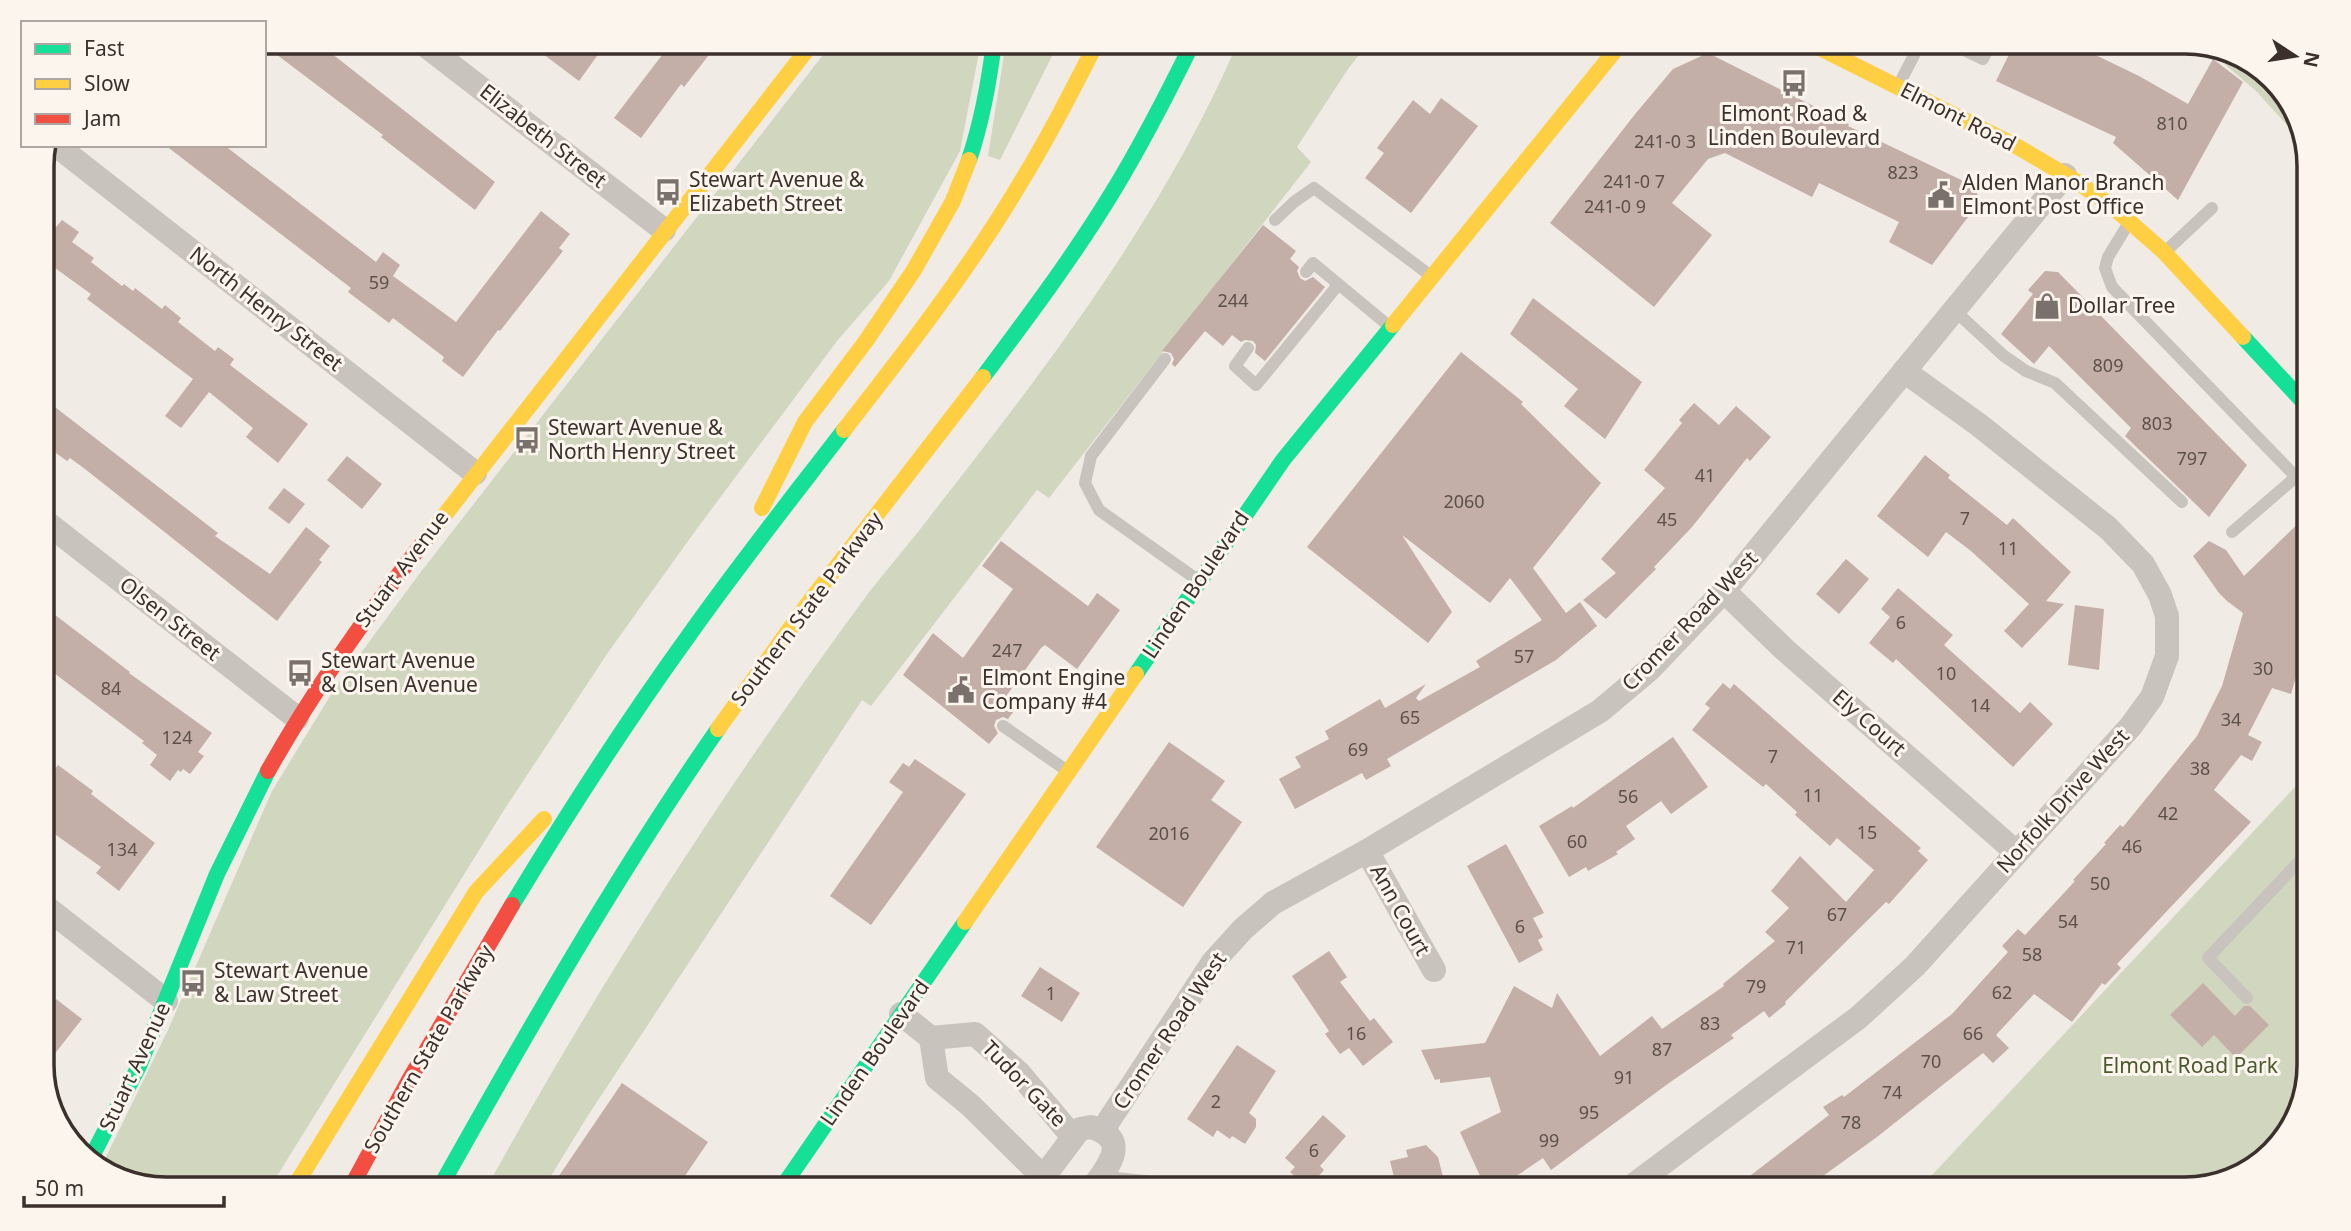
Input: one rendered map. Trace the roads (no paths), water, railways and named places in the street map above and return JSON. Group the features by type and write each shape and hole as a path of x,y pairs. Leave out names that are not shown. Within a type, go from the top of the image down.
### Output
{"main road":[{"name":"Stuart Avenue","path":"95,1151 122,1100 166,1001 228,850 271,763 325,674 383,592 803,54"},
{"path":"719,594 806,421 888,309 930,246 954,202 973,155 980,128 992,54"},
{"name":"Southern State Parkway","path":"357,1177 455,1000 548,844 608,751 719,594 928,322 985,243 1059,121 1091,54"},
{"name":"Southern State Parkway","path":"446,1177 532,1023 649,832 747,687 1045,296 1125,174 1187,54"},
{"name":"Linden Boulevard","path":"789,1177 1283,460 1612,54"},
{"name":"Elmont Road","path":"1833,54 2018,147 2065,175 2130,221 2164,252 2297,395"},
{"path":"300,1177 477,892 608,751"}],"street":[{"name":"Elizabeth Street","path":"437,54 664,230"},
{"name":"North Henry Street","path":"59,147 475,473"},
{"name":"Cromer Road West","path":"1102,1131 1213,962 1243,929 1273,903 1367,851 1600,711 1650,669 1724,592 2065,175"},
{"name":"Norfolk Drive West","path":"1644,1177 1859,1017 1915,966 2131,726 2152,697 2167,656 2167,617 2160,595 2143,564 2108,528 1979,425 1904,371"},
{"name":"Olsen Street","path":"54,528 297,718"},
{"name":"Ely Court","path":"1724,592 1785,650 2016,852"},
{"name":"Ann Court","path":"1367,851 1434,970"},
{"path":"54,913 166,1001"},
{"path":"901,1014 931,1038 937,1078 970,1105 1036,1177"},
{"name":"Tudor Gate","path":"931,1038 975,1034 1019,1073 1073,1137"},
{"path":"1047,1177 1073,1137 1080,1129 1091,1126 1109,1136 1114,1144 1110,1164 1101,1177"}],"lane":[{"path":"1898,86 1915,54"},
{"path":"1275,220 1314,188 1431,276"},
{"path":"2164,252 2212,208"},
{"path":"2130,221 2108,257 2105,268 2112,286 2297,473"},
{"path":"1306,272 1313,263 1390,326"},
{"path":"1248,348 1235,366 1256,385 1338,285"},
{"path":"1954,310 2004,356 2026,371 2055,383 2182,502"},
{"path":"1165,359 1091,456 1085,483 1099,510 1199,581"},
{"path":"2232,532 2297,483"},
{"path":"1003,726 1068,772"},
{"path":"2247,998 2208,958 2297,864"}],"place":[{"name":"Elmont Road & Linden Boulevard","path":"1794,83"},
{"name":"Stewart Avenue & Elizabeth Street","path":"668,192"},
{"name":"Alden Manor Branch Elmont Post Office","path":"1941,195"},
{"name":"Dollar Tree","path":"2047,306"},
{"name":"Stewart Avenue & North Henry Street","path":"527,440"},
{"name":"Stewart Avenue & Olsen Avenue","path":"300,673"},
{"name":"Elmont Engine Company #4","path":"961,690"},
{"name":"Stewart Avenue & Law Street","path":"193,983"}],"park label":[{"name":"Elmont Road Park","path":"2190,1066"}]}
